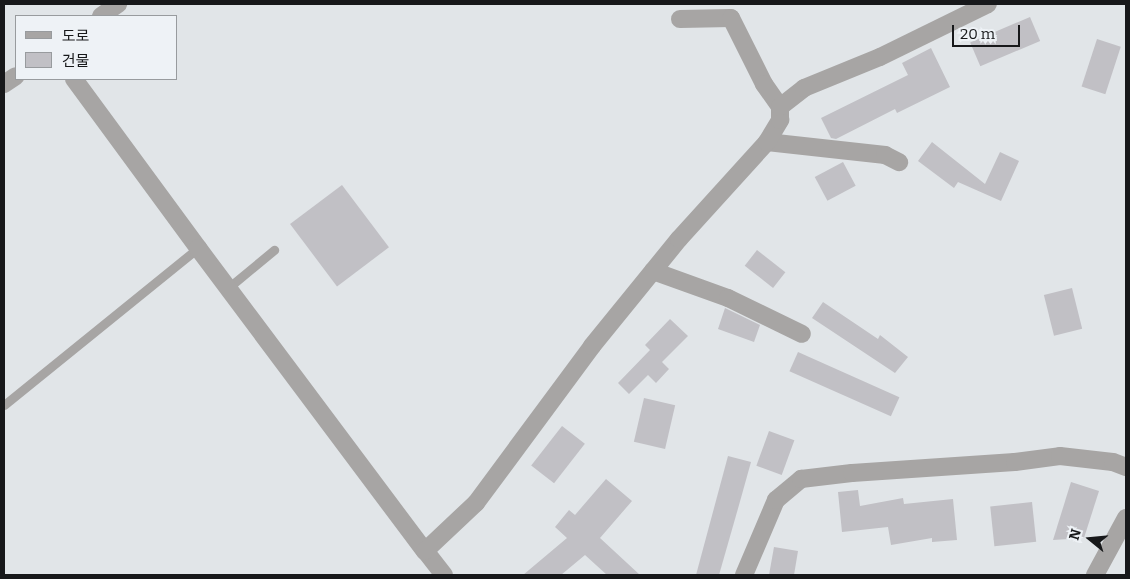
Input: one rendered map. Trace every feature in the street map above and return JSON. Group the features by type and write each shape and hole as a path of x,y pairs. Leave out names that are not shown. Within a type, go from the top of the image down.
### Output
{"street":[{"path":"103,15 118,4"},
{"path":"780,107 804,88 880,57 988,4"},
{"path":"425,550 476,503 592,346 653,271 767,142 780,120 780,107 764,84 731,18 680,19"},
{"path":"4,84 15,77"},
{"path":"75,80 198,248 444,575"},
{"path":"767,142 885,155 899,162"},
{"path":"653,271 728,298 802,334"},
{"path":"744,575 776,500 801,479 852,472 1015,462 1060,456 1113,462 1126,467"},
{"path":"1095,575 1126,518"}],"lane":[{"path":"4,405 198,248"},
{"path":"228,288 274,250"}],"building":[{"path":"1030,17 1040,41 980,66 970,42"},
{"path":"1097,39 1121,47 1105,94 1082,87"},
{"path":"931,48 950,87 897,113 895,109 836,139 831,138 821,118 908,75 902,63"},
{"path":"932,142 985,184 1000,152 1019,161 1001,201 958,182 954,188 918,161"},
{"path":"843,162 856,186 827,201 815,177"},
{"path":"342,185 389,247 337,286 290,224"},
{"path":"757,250 785,272 773,288 745,266"},
{"path":"1072,288 1082,329 1054,336 1044,295"},
{"path":"823,302 878,339 880,335 908,357 895,373 812,318"},
{"path":"725,308 760,325 754,342 718,329"},
{"path":"670,319 688,336 662,362 669,369 656,383 648,375 629,394 618,383 650,350 645,345"},
{"path":"798,352 899,397 891,416 789,371"},
{"path":"644,398 675,405 665,449 634,442"},
{"path":"562,426 585,444 554,483 531,465"},
{"path":"769,431 794,440 782,475 756,466"},
{"path":"728,456 751,462 719,575 696,575"},
{"path":"606,479 632,501 600,538 640,575 607,575 585,555 561,575 523,575 567,538 555,527 569,510 575,515"},
{"path":"1071,482 1099,491 1084,538 1053,540"},
{"path":"858,490 860,506 903,498 904,504 953,499 957,540 932,542 932,538 891,545 888,527 842,532 838,492"},
{"path":"1032,502 1036,542 994,546 990,506"},
{"path":"774,547 798,551 794,575 769,575"}]}
